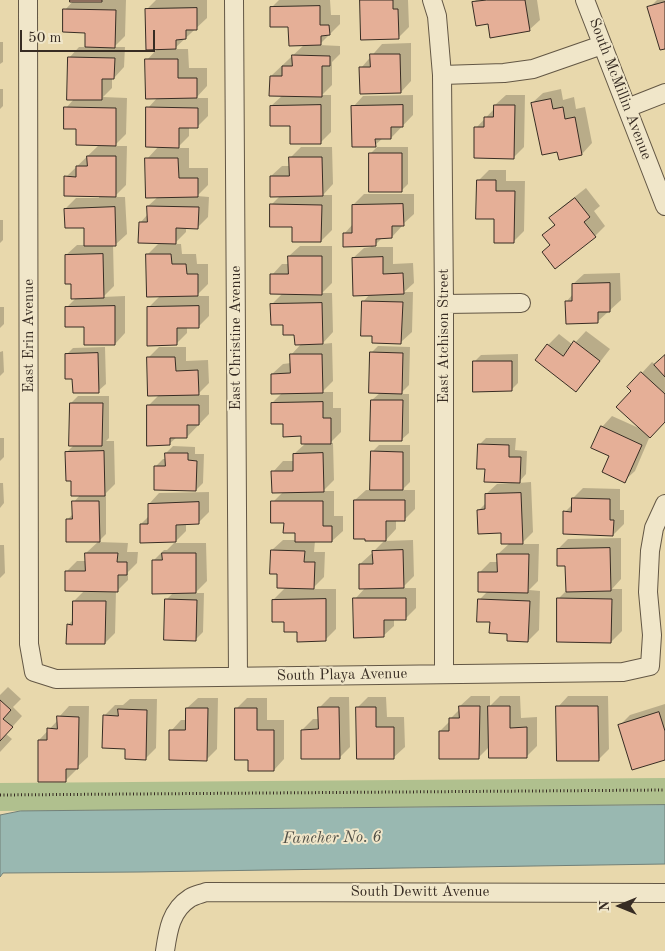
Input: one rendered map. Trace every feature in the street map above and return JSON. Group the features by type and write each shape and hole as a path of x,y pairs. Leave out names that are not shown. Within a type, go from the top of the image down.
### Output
{"street":[{"name":"East Erin Avenue","path":"28,0 29,644 34,672"},
{"name":"East Christine Avenue","path":"234,0 238,676"},
{"name":"East Atchison Street","path":"432,0 437,16 442,76 444,673"},
{"name":"South McMillin Avenue","path":"585,0 665,206"},
{"path":"442,76 504,73 533,69 602,45"},
{"path":"627,108 665,93"},
{"path":"444,304 521,303"},
{"name":"South Playa Avenue","path":"34,672 56,679 623,672 650,666 652,635 648,592 650,551 654,528 665,504"},
{"name":"South Dewitt Avenue","path":"164,951 169,926 179,907 191,898 206,892 665,893"}],"path":[{"path":"0,795 665,790"}],"green space":[{"path":"665,778 665,805 0,811 0,783"}],"water":[{"name":"Fancher No. 6","path":"665,805 665,864 3,873 0,877 0,815 20,811"}],"building":[{"path":"70,0 102,0 102,2 70,2"},
{"path":"360,0 393,0 393,9 398,9 399,39 361,40"},
{"path":"525,0 530,31 490,38 488,24 476,26 472,2"},
{"path":"665,2 665,49 660,50 647,7"},
{"path":"320,6 320,25 329,25 330,35 321,36 321,45 289,46 288,27 270,27 270,7"},
{"path":"197,8 197,30 186,30 186,39 176,40 176,49 146,50 145,9"},
{"path":"63,9 116,10 115,48 85,47 85,33 63,32"},
{"path":"370,54 400,54 401,93 360,94 359,67 370,67"},
{"path":"292,55 330,56 330,66 322,66 322,97 269,96 270,76 282,76 282,66 292,66"},
{"path":"68,57 115,58 114,79 102,79 102,100 67,100"},
{"path":"145,59 178,59 178,78 197,78 197,98 146,99"},
{"path":"551,99 553,109 563,107 565,119 575,117 582,155 559,160 557,152 542,155 531,103"},
{"path":"321,105 321,144 290,144 290,126 270,126 270,106"},
{"path":"403,105 403,127 391,127 391,139 375,139 376,147 352,147 351,106"},
{"path":"494,105 515,105 514,159 474,158 474,127 484,127 484,117 493,117"},
{"path":"64,107 116,108 116,146 76,145 76,129 64,129"},
{"path":"146,107 198,108 198,128 179,128 179,148 146,147"},
{"path":"369,153 402,153 402,192 369,192"},
{"path":"87,156 116,156 116,197 64,196 64,176 76,177 76,166 87,166"},
{"path":"289,157 322,157 323,196 270,197 270,176 289,176"},
{"path":"145,158 178,158 179,178 198,178 198,197 146,198"},
{"path":"477,180 496,180 496,191 515,191 514,243 494,243 494,219 476,219"},
{"path":"575,198 590,217 584,222 596,237 555,269 542,252 550,245 542,235 555,225 549,218"},
{"path":"270,204 322,205 321,242 292,242 292,227 270,227"},
{"path":"403,204 404,226 392,226 392,238 376,239 376,246 343,247 343,233 352,233 352,205"},
{"path":"147,206 199,207 198,229 176,228 176,244 138,243 139,222 147,222"},
{"path":"115,207 116,246 84,246 84,228 65,228 64,209"},
{"path":"103,254 104,298 71,299 71,284 65,284 65,255"},
{"path":"146,254 171,254 172,264 186,264 187,274 198,274 198,296 147,297"},
{"path":"288,256 322,256 322,295 270,294 270,274 288,274"},
{"path":"383,257 383,274 403,273 404,294 353,296 352,258"},
{"path":"610,283 610,312 598,312 598,323 566,324 565,301 572,301 572,284"},
{"path":"362,301 403,302 401,344 372,343 372,336 361,336"},
{"path":"322,303 323,344 295,345 294,335 283,335 283,325 271,325 270,304"},
{"path":"115,306 115,345 84,345 84,327 65,327 65,307"},
{"path":"199,306 199,328 177,328 177,345 147,346 147,307"},
{"path":"574,341 600,361 576,392 535,360 547,344 563,356"},
{"path":"370,352 403,353 402,394 369,393"},
{"path":"98,353 99,393 73,393 72,379 65,379 65,354"},
{"path":"290,354 322,354 323,393 271,394 271,374 290,373"},
{"path":"665,355 665,377 654,365"},
{"path":"147,357 175,357 176,371 198,370 199,395 148,396"},
{"path":"473,361 512,361 512,391 473,392"},
{"path":"641,372 665,394 665,422 650,438 616,407 631,391 627,387"},
{"path":"371,400 403,400 402,441 370,441"},
{"path":"323,402 323,418 331,418 331,444 301,444 301,436 283,437 283,424 271,424 271,403"},
{"path":"70,403 103,403 102,446 69,446"},
{"path":"147,405 199,405 199,425 187,425 187,438 170,438 170,445 147,446"},
{"path":"601,426 642,445 625,483 602,472 609,456 591,448"},
{"path":"478,444 509,445 509,457 521,457 520,483 484,482 485,469 477,469"},
{"path":"104,451 105,496 71,496 71,481 66,481 65,452"},
{"path":"371,451 403,452 403,490 370,490"},
{"path":"165,453 188,453 188,460 197,461 196,491 154,490 154,466 165,466"},
{"path":"323,453 324,492 272,493 271,471 293,471 293,454"},
{"path":"521,493 523,544 501,544 501,533 478,534 477,510 485,509 485,494"},
{"path":"572,498 610,499 610,520 614,520 613,536 563,534 563,511 571,512"},
{"path":"354,500 405,500 405,521 386,521 386,541 354,539"},
{"path":"72,501 99,501 100,542 66,542 66,519 72,519"},
{"path":"271,501 323,501 323,526 332,526 332,542 295,542 295,533 283,533 284,523 271,523"},
{"path":"199,502 199,524 176,525 176,542 140,543 140,524 148,524 148,504"},
{"path":"610,548 611,591 566,592 565,566 557,566 557,549"},
{"path":"271,550 305,551 304,562 315,562 314,589 277,588 277,574 270,574"},
{"path":"403,550 404,588 359,589 359,564 373,564 372,551"},
{"path":"85,553 118,553 117,562 127,562 127,575 118,575 118,592 65,591 65,571 85,571"},
{"path":"162,553 196,553 196,593 152,594 152,560 162,560"},
{"path":"497,554 529,554 528,593 478,592 478,572 497,572"},
{"path":"353,598 406,598 406,620 384,620 384,637 354,638"},
{"path":"557,598 612,599 611,643 557,642"},
{"path":"165,599 197,600 196,641 164,640"},
{"path":"326,599 326,641 297,642 297,632 284,632 284,622 272,622 272,600"},
{"path":"478,599 530,601 528,642 507,641 507,634 489,633 490,622 477,622"},
{"path":"73,601 106,601 105,644 66,644 67,624 72,625"},
{"path":"0,700 11,710 3,719 13,727 0,741"},
{"path":"459,706 480,706 479,759 439,759 439,731 449,731 449,718 459,718"},
{"path":"488,706 510,706 510,728 527,727 527,758 489,758"},
{"path":"556,706 598,706 599,761 557,761"},
{"path":"318,707 339,707 340,759 301,759 301,730 318,729"},
{"path":"356,707 376,707 376,727 394,727 394,759 357,759"},
{"path":"186,708 208,708 207,761 169,760 169,730 185,730"},
{"path":"235,708 257,708 257,730 274,730 274,771 248,771 248,760 235,760"},
{"path":"118,709 147,710 146,760 125,759 125,749 102,748 103,715 118,716"},
{"path":"659,712 665,731 665,760 632,770 618,725"},
{"path":"57,716 79,717 78,769 66,769 66,782 38,782 38,740 47,740 47,728 57,729"}]}
